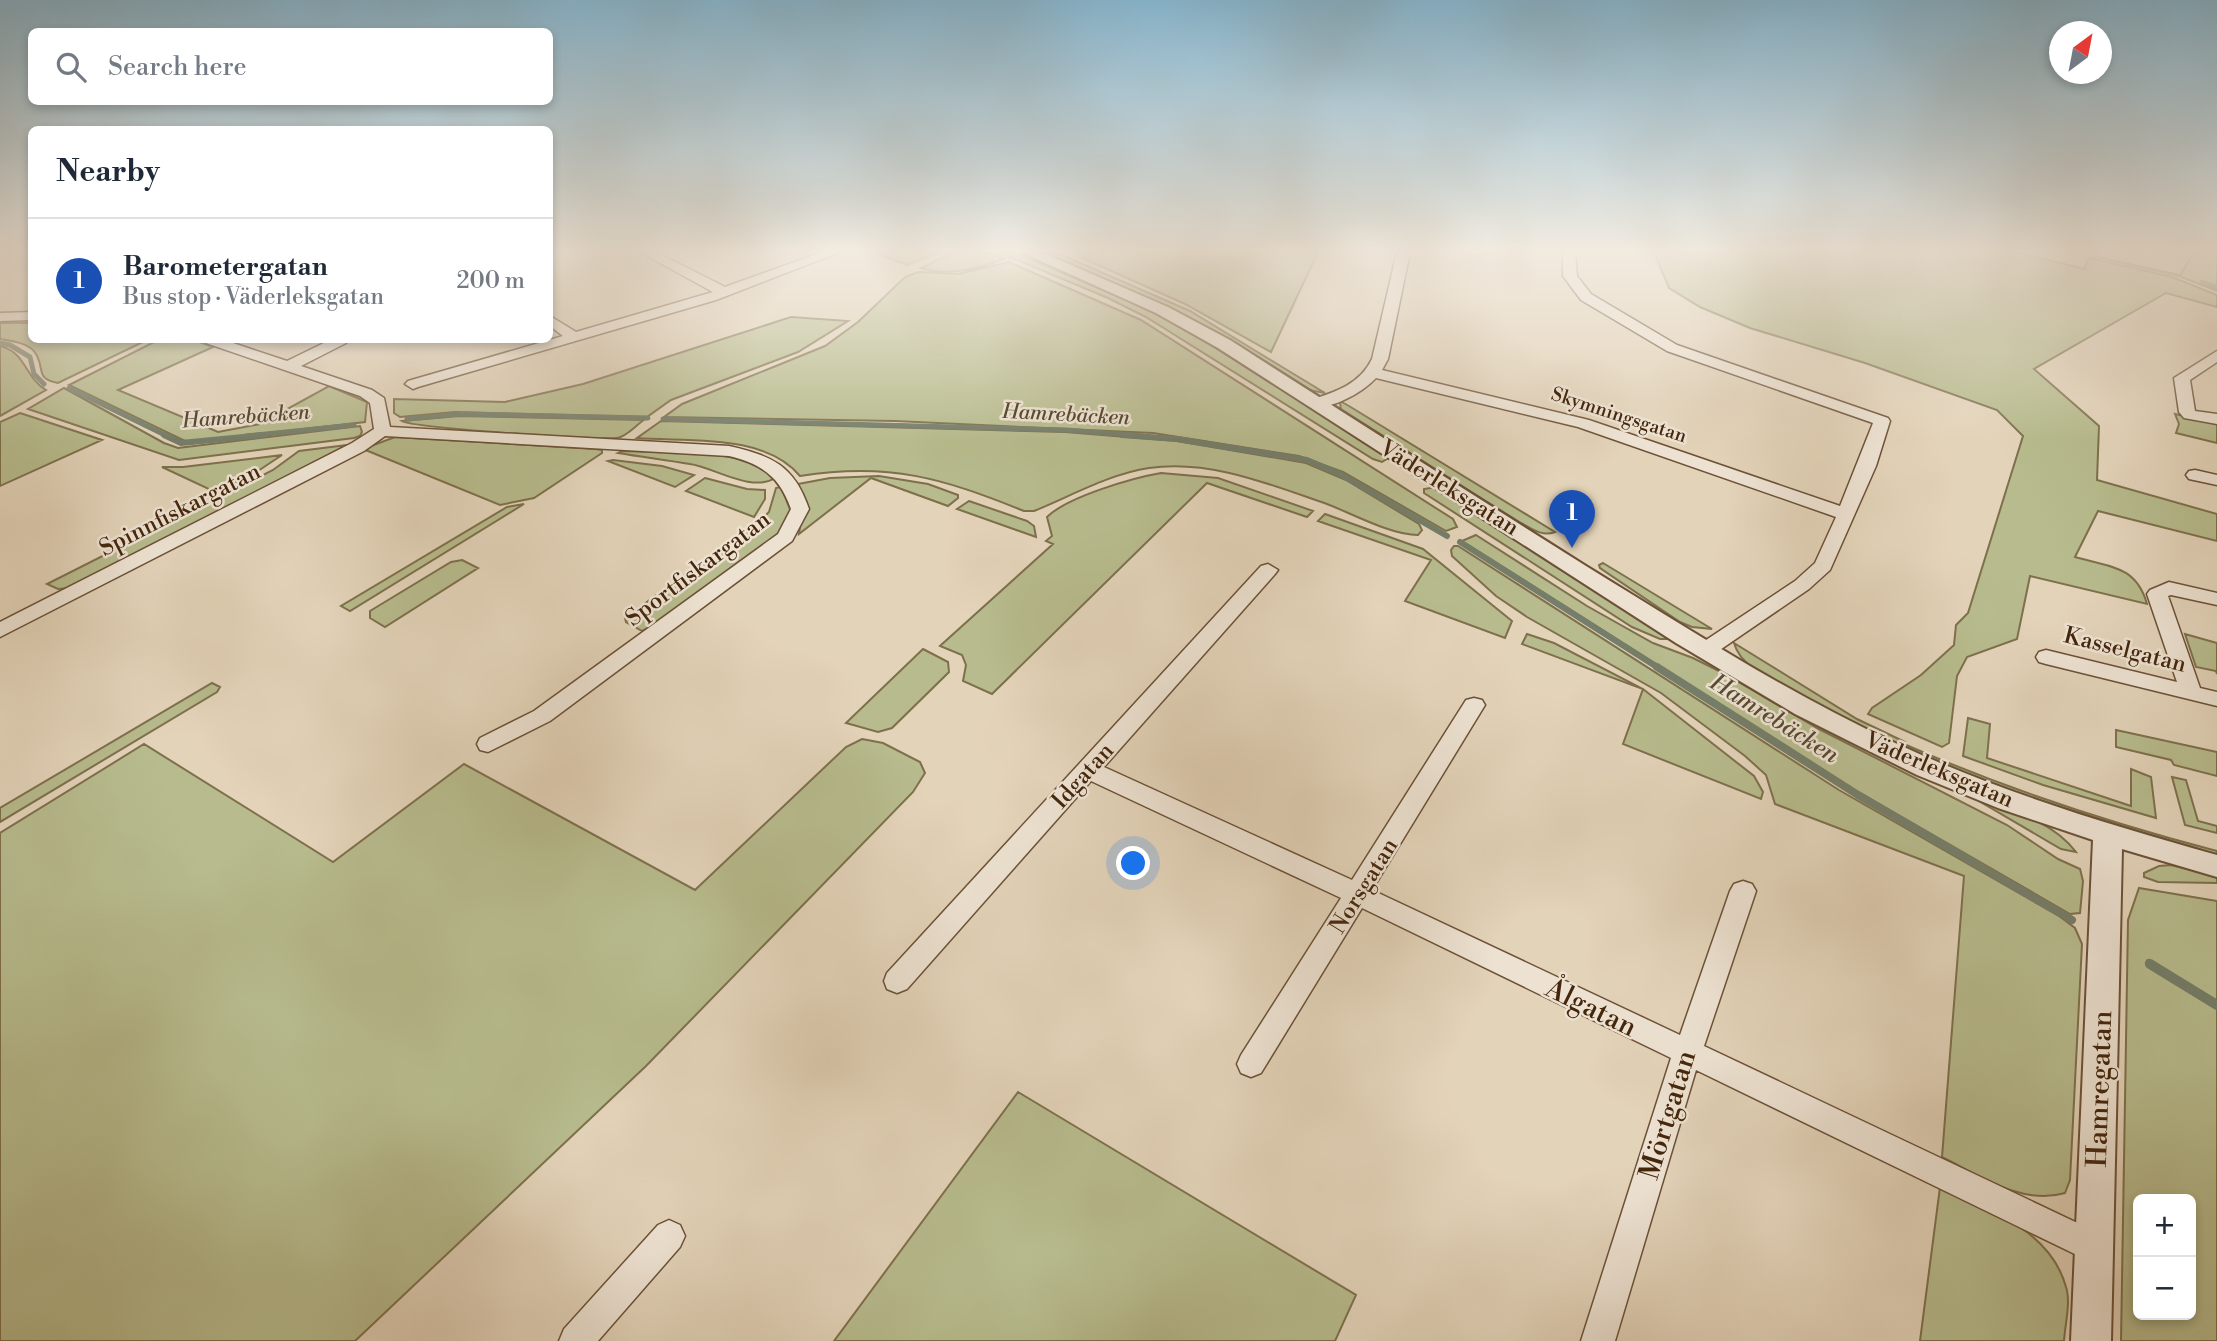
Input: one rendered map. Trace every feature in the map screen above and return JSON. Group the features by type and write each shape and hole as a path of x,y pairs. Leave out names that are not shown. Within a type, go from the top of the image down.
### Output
{"street":[{"path":"413,384 649,315"},
{"name":"Väderleksgatan","path":"1171,315 1224,344 1642,611 1818,715 1884,749 1955,780 2107,836 2217,866"},
{"path":"1316,403 1361,385 1375,373 1390,315"},
{"path":"1615,315 1672,348 1882,421 1823,566 1802,585 1707,649"},
{"path":"553,322 574,337"},
{"path":"220,343 290,365 372,397 378,401 382,431"},
{"path":"290,365 335,343"},
{"path":"2217,355 2182,378 2187,412 2190,415 2217,419"},
{"name":"Skymningsgatan","path":"1375,373 1583,423 1844,514"},
{"name":"Spinnfiskargatan","path":"0,630 358,447 382,431"},
{"name":"Sportfiskargatan","path":"382,431 729,451 745,454 777,468 787,477 796,497 800,509 785,537 542,716 488,744"},
{"path":"2195,475 2217,480"},
{"name":"Idgatan","path":"897,981 1268,570"},
{"name":"Kasselgatan","path":"2192,694 2157,594 2169,588 2217,599"},
{"name":"Kasselgatan","path":"2046,657 2217,699"},
{"name":"Norsgatan","path":"1251,1064 1359,895 1474,705"},
{"name":"Ålgatan","path":"1089,770 1359,895 2094,1247"},
{"name":"Hamregatan","path":"2091,1341 2108,874 2107,836"},
{"name":"Mörtgatan","path":"1598,1341 1687,1054 1743,891"},
{"path":"576,1341 669,1236"}],"green space":[{"path":"866,315 1129,315 1453,519 1457,527 1446,531 1343,472 1299,456 1153,433 895,421 664,417 682,404 825,346"},
{"path":"1141,315 1158,315 1177,324 1390,457 1382,462 1373,459"},
{"path":"1182,315 1196,315 1325,393 1296,384"},
{"path":"1204,315 1289,315 1271,352"},
{"path":"1718,315 2129,315 2034,369 2099,426 2097,480 2217,514 2217,541 2098,511 2075,557 2110,566 2128,575 2142,591 2147,604 2030,576 2017,639 1967,657 1957,676 1949,743 1942,747 1868,714 1872,708 1921,675 1954,645 1956,625 1968,613 2023,436 1997,410 1865,363 1750,328"},
{"path":"791,317 848,321 798,352 671,400 647,417 455,412 400,417 394,413 394,399 505,402 583,384"},
{"path":"0,323 28,323 28,343 141,343 58,383 43,376 39,359 30,347 0,339"},
{"path":"152,343 202,343 213,347 118,390 218,432 260,424 329,386 367,402 365,422 187,442 69,385"},
{"path":"0,346 15,354 46,390 0,416"},
{"path":"64,388 178,448 360,426 362,432 354,438 179,460 28,409"},
{"path":"1340,401 1555,532 1542,533 1521,523 1341,412"},
{"path":"20,413 102,440 0,486 0,422"},
{"path":"2175,414 2217,424 2217,443 2176,433 2179,424"},
{"path":"459,416 644,420 617,438 469,430 402,421"},
{"path":"661,421 1065,432 1177,441 1306,463 1346,480 1419,524 1422,530 1418,535 1396,532 1327,504 1262,482 1195,467 1172,466 1134,471 1105,480 1034,511 1024,511 967,490 915,476 861,471 800,476 785,462 767,452 746,446 702,440 637,438"},
{"path":"395,437 596,449 602,450 602,453 534,498 500,505 363,449"},
{"path":"347,445 71,588 58,589 47,584 273,470 299,451"},
{"path":"622,451 724,456 761,468 775,478 755,483 690,464 618,453"},
{"path":"282,455 255,473 215,492 162,467 183,467"},
{"path":"608,461 662,466 694,475 675,487"},
{"path":"1161,473 1218,478 1313,511 1307,517 1207,483 992,694 963,681 966,665 962,655 940,646 1053,544 1046,541 1052,536 1047,517 1069,502 1084,496"},
{"path":"879,476 928,484 958,495 958,498 948,506 871,478 799,534 804,496 798,484 830,478"},
{"path":"705,478 747,489 765,490 765,499 754,517 686,491"},
{"path":"781,487 792,514 778,534 653,626 642,631 626,622 625,618 764,517 769,512 776,488"},
{"path":"1436,487 1674,639 1660,639 1632,627 1424,493 1424,489"},
{"path":"969,501 1027,521 1034,526 1036,537 957,509"},
{"path":"524,504 350,611 341,606 507,507"},
{"path":"1325,514 1423,549 1512,621 1505,638 1405,601 1431,560 1318,521"},
{"path":"1476,535 1587,606 1653,643 1725,674 1819,729 2007,825 2058,859 2080,869 2083,881 2080,913 2070,914 1855,790 1462,541"},
{"path":"1458,546 1839,790 2059,916 2075,928 2082,944 2070,1180 2065,1193 2049,1196 2017,1192 1986,1180 1942,1157 1964,876 1775,804 1766,775 1745,756 1661,693 1527,617 1496,596 1452,556 1451,550"},
{"path":"462,560 478,568 385,627 370,618 370,611 451,562"},
{"path":"1603,563 1712,629 1692,627 1680,622 1600,568 1599,565"},
{"path":"1527,634 1554,643 1643,689 1522,644"},
{"path":"2185,634 2217,643 2217,674 2216,671 2196,667"},
{"path":"1734,643 1857,719 1905,742 1904,744 2020,790 2098,817 2217,851 2217,855 2107,824 1947,766 1844,718 1758,672 1743,659"},
{"path":"923,649 948,662 949,672 892,728 878,732 846,723"},
{"path":"212,683 220,687 217,692 0,822 0,808"},
{"path":"1643,689 1754,776 1763,792 1761,799 1623,744"},
{"path":"1968,718 1990,724 1987,758 2131,806 2131,769 2151,777 2156,818 2043,785 1963,756"},
{"path":"2116,730 2217,752 2217,776 2174,765 2171,760 2116,747"},
{"path":"862,739 883,743 920,762 925,773 913,792 646,1066 355,1341 0,1341 0,833 144,744 333,862 464,764 695,890 846,747"},
{"path":"2172,777 2186,780 2198,821 2217,826 2217,833 2185,825"},
{"path":"1972,797 2029,817 2055,831 2076,852 2061,849"},
{"path":"2171,865 2217,876 2217,883 2158,882 2144,877 2144,873 2159,866"},
{"path":"2139,888 2217,901 2217,1341 2121,1341 2128,920"},
{"path":"1018,1092 1356,1295 1335,1341 834,1341"},
{"path":"1940,1187 1997,1213 2032,1236 2046,1250 2058,1267 2066,1287 2068,1306 2064,1341 1920,1341"}],"waterway":[{"name":"Hamrebäcken","path":"0,343 10,345 30,357 34,374 44,384"},
{"name":"Hamrebäcken","path":"69,388 167,436"},
{"name":"Hamrebäcken","path":"407,419 460,414 648,418"},
{"name":"Hamrebäcken","path":"663,419 1066,430 1143,436"},
{"name":"Hamrebäcken","path":"246,436 354,425"},
{"name":"Hamrebäcken","path":"164,435 181,443 263,435"},
{"name":"Hamrebäcken","path":"1122,435 1177,439 1307,460 1342,475 1447,536"},
{"name":"Hamrebäcken","path":"1460,542 1660,669"},
{"name":"Hamrebäcken","path":"1657,667 1858,795 2072,920"},
{"name":"Hamrebäcken","path":"2149,963 2153,965"},
{"name":"Hamrebäcken","path":"2150,964 2217,1005"}],"place":[{"name":"Barometergatan","path":"1572,548"}]}
